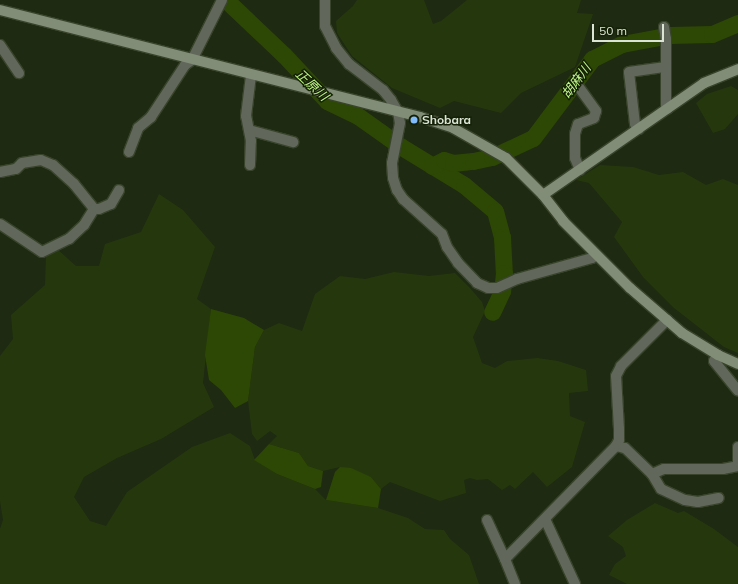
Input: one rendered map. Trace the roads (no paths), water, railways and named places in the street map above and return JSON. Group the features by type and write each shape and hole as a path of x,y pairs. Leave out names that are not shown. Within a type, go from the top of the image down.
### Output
{"street":[{"path":"129,152 138,128 151,117 185,65 192,60 222,0"},
{"path":"325,0 325,26 336,48 349,64 383,90 398,112 400,123 392,163 393,178 397,190 403,199 442,234 447,247 458,263 477,282 488,288 497,288 517,279 592,258 596,254"},
{"path":"0,10 398,112 453,128 506,158 543,195 563,220 630,288 682,333 718,355 738,364"},
{"path":"664,27 666,40 666,105 668,109"},
{"path":"0,45 19,73"},
{"path":"639,129 635,124 628,72 666,67"},
{"path":"543,195 704,84 738,69"},
{"path":"250,165 251,141 246,116 251,75"},
{"path":"578,86 596,111 594,118 578,124 575,134 575,158 580,170"},
{"path":"248,130 294,142"},
{"path":"0,172 16,169 22,163 42,160 54,165 74,184 94,209"},
{"path":"94,209 99,209 111,204 119,190"},
{"path":"0,224 42,252 69,239 84,225 94,209"},
{"path":"505,559 545,520 616,446 619,440 619,429 616,376 621,366 667,320"},
{"path":"718,355 714,361 738,391"},
{"path":"616,446 625,448 652,474 661,489 685,500 698,502 719,498"},
{"path":"738,447 738,462"},
{"path":"652,474 664,469 723,469 738,466"},
{"path":"487,520 515,584"},
{"path":"545,520 575,584"}],"waterway":[{"name":"正原川","path":"226,0 284,55 327,101 358,116 400,146 464,185 495,211 502,237 504,273 502,291 492,312"},
{"name":"胡麻川","path":"432,166 444,160 453,163 492,157 533,138 592,59 622,44 670,35 712,34 738,23"}],"place":[{"name":"Shobara","path":"414,120"}]}
